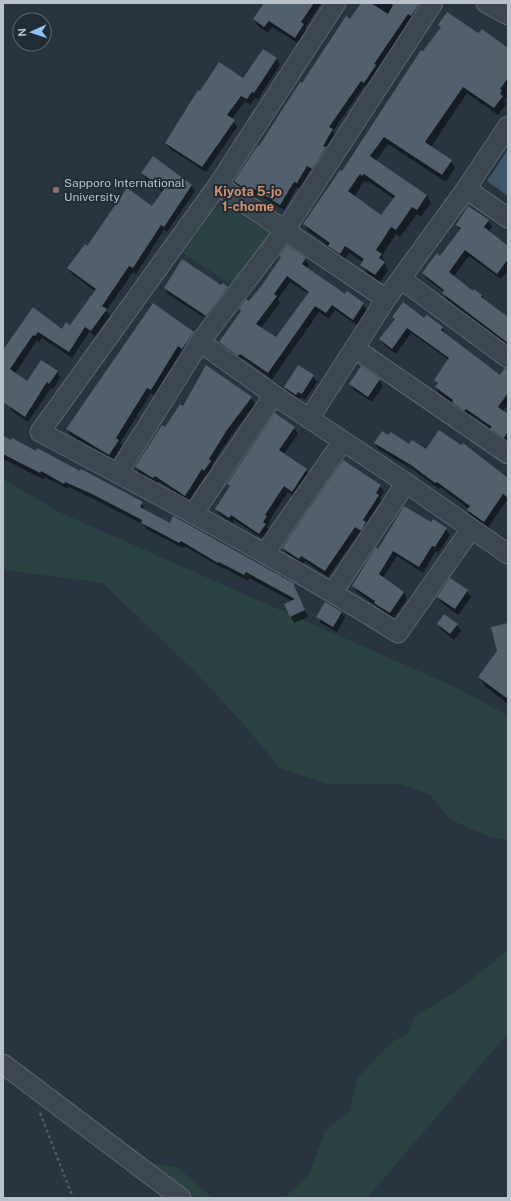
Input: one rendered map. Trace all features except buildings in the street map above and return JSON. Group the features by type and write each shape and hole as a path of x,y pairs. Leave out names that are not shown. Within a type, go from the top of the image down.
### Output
{"street":[{"path":"336,3 218,184 40,432 265,553 333,592 398,633 471,529"},
{"path":"118,473 200,342 285,230 433,3"},
{"path":"309,419 386,299 466,189 508,126"},
{"path":"218,184 386,299"},
{"path":"466,189 508,218"},
{"path":"401,279 508,358"},
{"path":"200,342 274,396 406,483 508,554"},
{"path":"354,348 508,454"},
{"path":"193,514 274,396"},
{"path":"265,553 343,441"},
{"path":"333,592 406,483"},
{"path":"3,1064 181,1198"}],"path":[{"path":"39,1111 72,1198"}],"green space":[{"path":"221,200 225,200 270,230 271,235 236,288 183,253"},
{"path":"3,479 61,513 457,688 508,716 508,839 492,838 451,820 430,795 400,784 327,784 280,768 240,720 197,674 103,583 3,570"},
{"path":"508,950 508,1033 367,1198 284,1198 309,1175 325,1131 350,1111 357,1078 392,1042 409,1033 414,1017 460,989"},
{"path":"146,1163 177,1167 210,1196 215,1198 191,1198"}],"water":[{"path":"508,149 508,196 487,181"}],"place":[{"name":"Sapporo International University","path":"56,190"}],"district":[{"name":"Kiyota 5-jo 1-chome","path":"248,198"}]}
